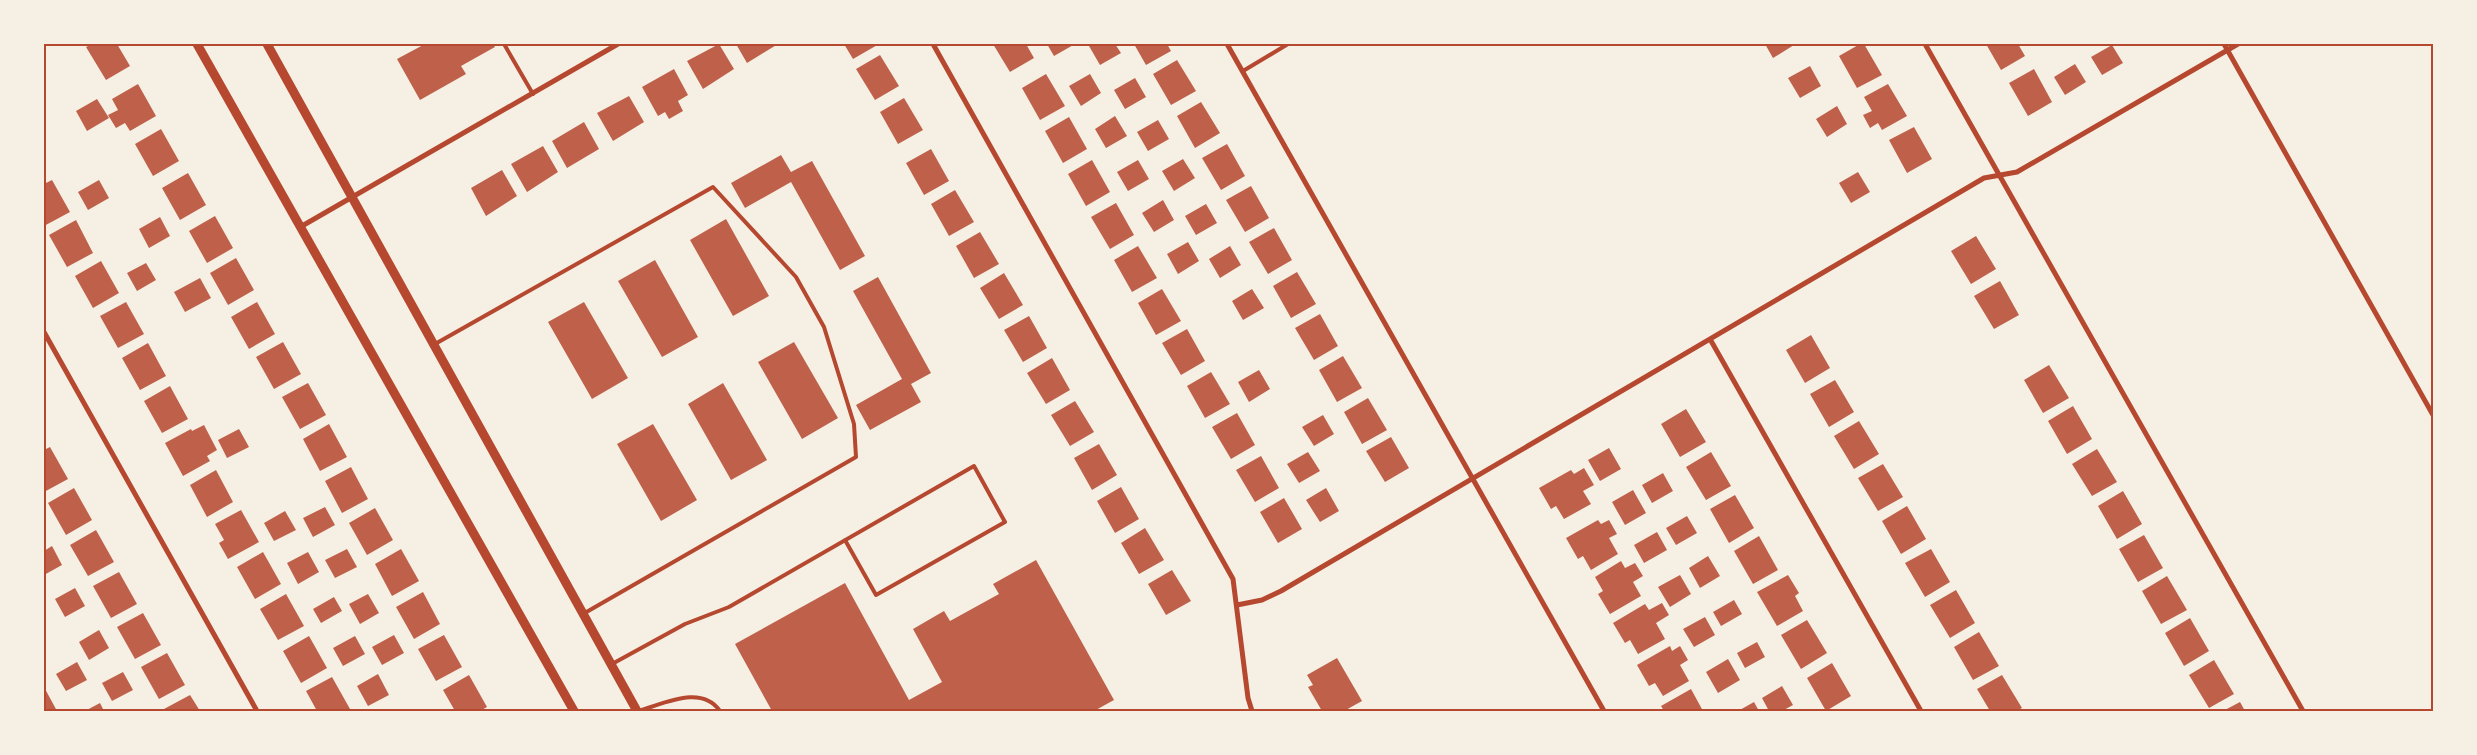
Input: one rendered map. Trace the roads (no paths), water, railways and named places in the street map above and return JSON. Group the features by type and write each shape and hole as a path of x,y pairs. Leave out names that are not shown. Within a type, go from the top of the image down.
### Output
{"street":[{"path":"197,44 302,226 574,711"},
{"path":"267,44 435,344 582,614 638,711"},
{"path":"302,226 353,199 618,44"},
{"path":"933,44 1220,551 1233,579 1248,698 1252,711"},
{"path":"1227,44 1604,711"},
{"path":"1924,44 2304,711"},
{"path":"2224,44 2433,415"},
{"path":"1237,605 1271,596 1473,480 1984,178 2017,172 2238,44"},
{"path":"44,332 257,711"},
{"path":"1710,339 1921,711"}],"lane":[{"path":"504,44 532,94"},
{"path":"1243,71 1288,44"},
{"path":"435,344 713,187 796,277 824,327 854,424 856,457 582,614"},
{"path":"611,664 685,624 729,607 845,540 974,466 1006,522 876,595 845,540"},
{"path":"638,711 687,697 699,696 714,703 720,711"}]}
